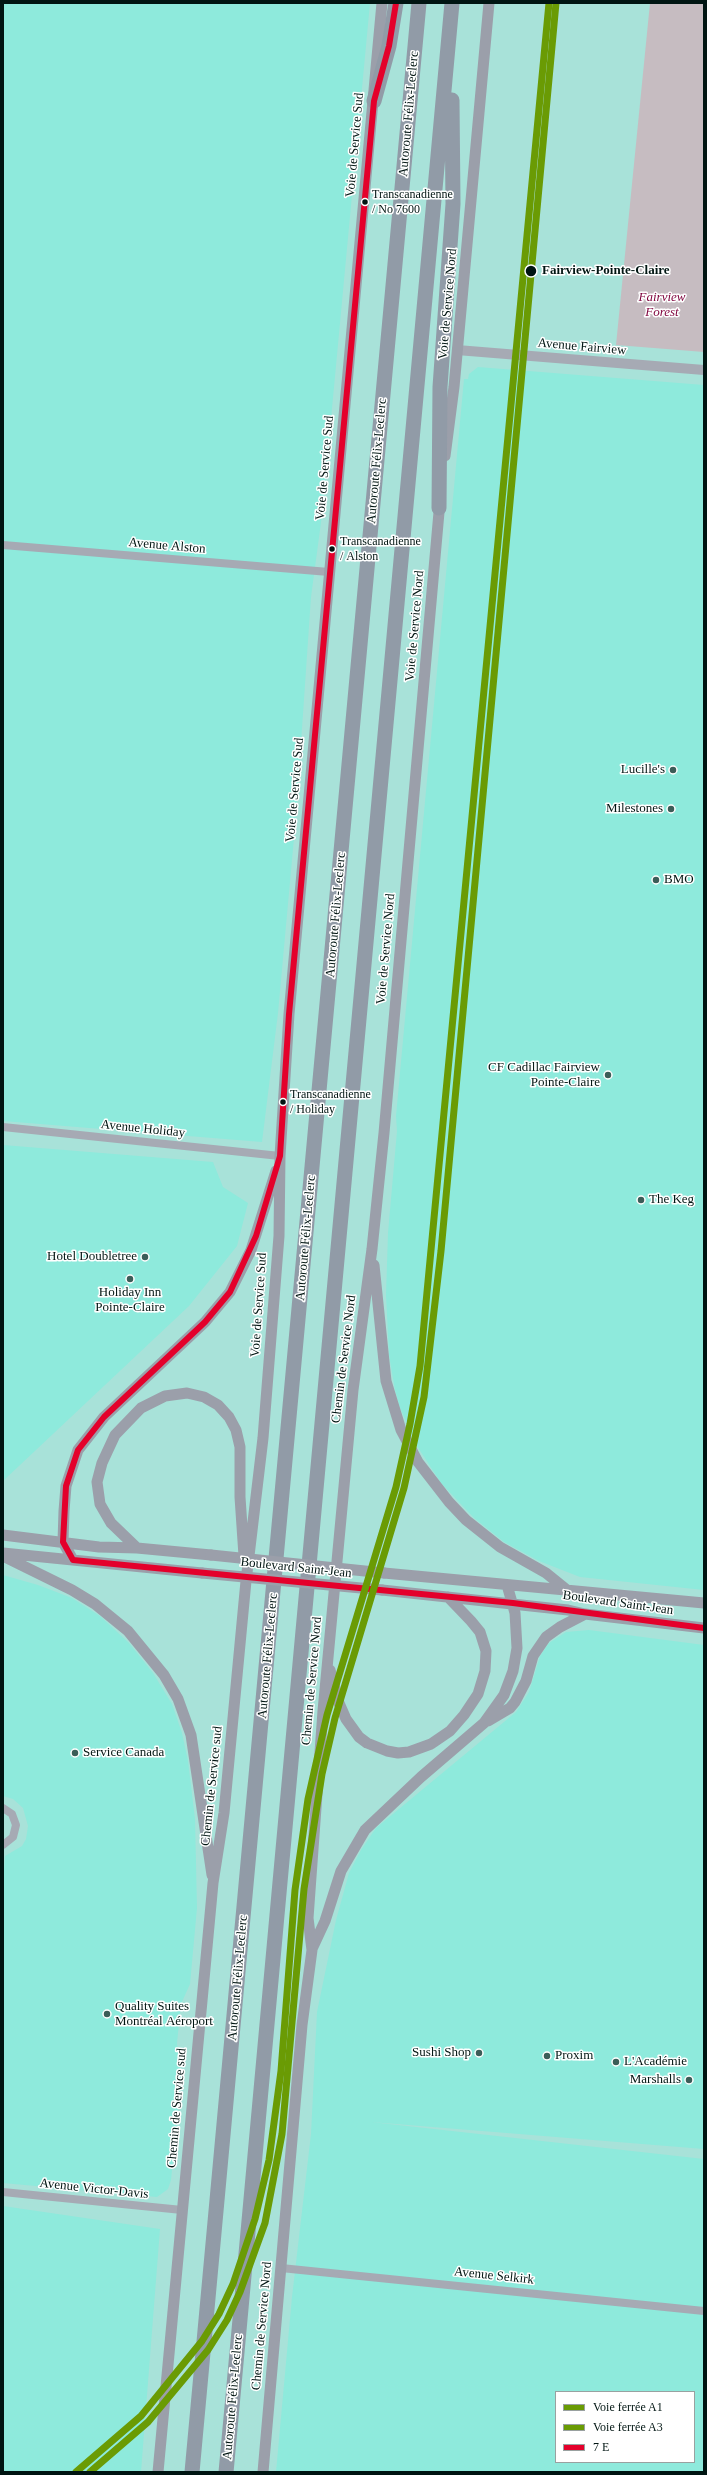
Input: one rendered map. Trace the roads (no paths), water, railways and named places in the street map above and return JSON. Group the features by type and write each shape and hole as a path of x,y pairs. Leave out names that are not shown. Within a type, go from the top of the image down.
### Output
{"highway":[{"path":"374,101 389,46 396,3"},
{"name":"Autoroute Félix-Leclerc","path":"192,2472 419,3"},
{"name":"Autoroute Félix-Leclerc","path":"226,2472 452,3"},
{"path":"439,508 440,387 453,204 450,23"}],"main road":[{"name":"Voie de Service Sud","path":"246,1581 257,1498 279,1236 280,1156 289,1014 382,3"},
{"name":"Voie de Service Nord","path":"384,1133 439,508 457,350 489,3"},
{"name":"Chemin de Service Nord","path":"262,2472 302,2025 312,1950 308,1918 328,1663 354,1390 372,1249 384,1133"},
{"path":"73,1560 63,1542 66,1486 78,1450 104,1417 205,1322 230,1292 256,1236 280,1156"},
{"path":"372,1249 386,1381 395,1415 409,1446 439,1490 466,1520 500,1547 546,1573 567,1590"},
{"path":"137,1548 111,1523 100,1504 97,1482 102,1463 115,1435 141,1408 157,1399 172,1394 196,1394 210,1400 224,1411 232,1423 238,1438 246,1581"},
{"name":"Boulevard Saint-Jean","path":"3,1535 112,1548 137,1548 704,1603"},
{"path":"3,1554 72,1590 95,1604 128,1631 164,1675 178,1699 191,1734 213,1883"},
{"name":"Boulevard Saint-Jean","path":"3,1554 513,1603 568,1610 585,1614 704,1628"},
{"name":"Chemin de Service sud","path":"158,2472 213,1883 226,1792 246,1581"},
{"path":"484,1723 504,1695 516,1660 518,1638 513,1603 507,1585"},
{"path":"328,1663 339,1703 346,1720 359,1737 367,1743 382,1750 398,1753 409,1752 431,1744 450,1731 464,1715 478,1694 486,1671 486,1651 480,1632 472,1621 448,1597"},
{"path":"312,1950 325,1921 341,1871 365,1830 416,1782 484,1723 510,1708 523,1688 536,1650 546,1637 560,1627 585,1614"}],"street":[{"name":"Avenue Fairview","path":"457,350 704,370"},
{"name":"Avenue Alston","path":"3,545 329,572"},
{"name":"Avenue Holiday","path":"3,1127 280,1156"},
{"path":"3,1808 14,1817 16,1829 11,1840 3,1845"},
{"name":"Avenue Victor-Davis","path":"3,2192 182,2210"},
{"name":"Avenue Selkirk","path":"281,2268 704,2311"}],"rail line":[{"name":"A1","path":"76,2472 141,2416 202,2341 219,2314 233,2284 255,2219 269,2160 281,2071 295,1890 308,1799 327,1715 396,1487 410,1424 420,1366 549,3"},
{"name":"A3","path":"90,2472 148,2422 208,2350 227,2320 240,2292 265,2223 282,2134 304,1889 322,1774 335,1718 404,1488 424,1397 441,1251 556,3"}],"place":[{"name":"Transcanadienne / No 7600","path":"365,202"},
{"name":"Fairview-Pointe-Claire","path":"531,271"},
{"name":"Transcanadienne / Alston","path":"332,549"},
{"name":"Lucille's","path":"673,770"},
{"name":"Milestones","path":"671,809"},
{"name":"BMO","path":"656,880"},
{"name":"CF Cadillac Fairview Pointe-Claire","path":"608,1075"},
{"name":"Transcanadienne / Holiday","path":"283,1102"},
{"name":"The Keg","path":"641,1200"},
{"name":"Hotel Doubletree","path":"145,1257"},
{"name":"Holiday Inn Pointe-Claire","path":"130,1279"},
{"name":"Service Canada","path":"75,1753"},
{"name":"Quality Suites Montréal Aéroport","path":"107,2014"},
{"name":"Sushi Shop","path":"479,2053"},
{"name":"Proxim","path":"547,2056"},
{"name":"L'Académie","path":"616,2062"},
{"name":"Marshalls","path":"689,2080"}],"park label":[{"name":"Fairview Forest","path":"662,306"}]}
